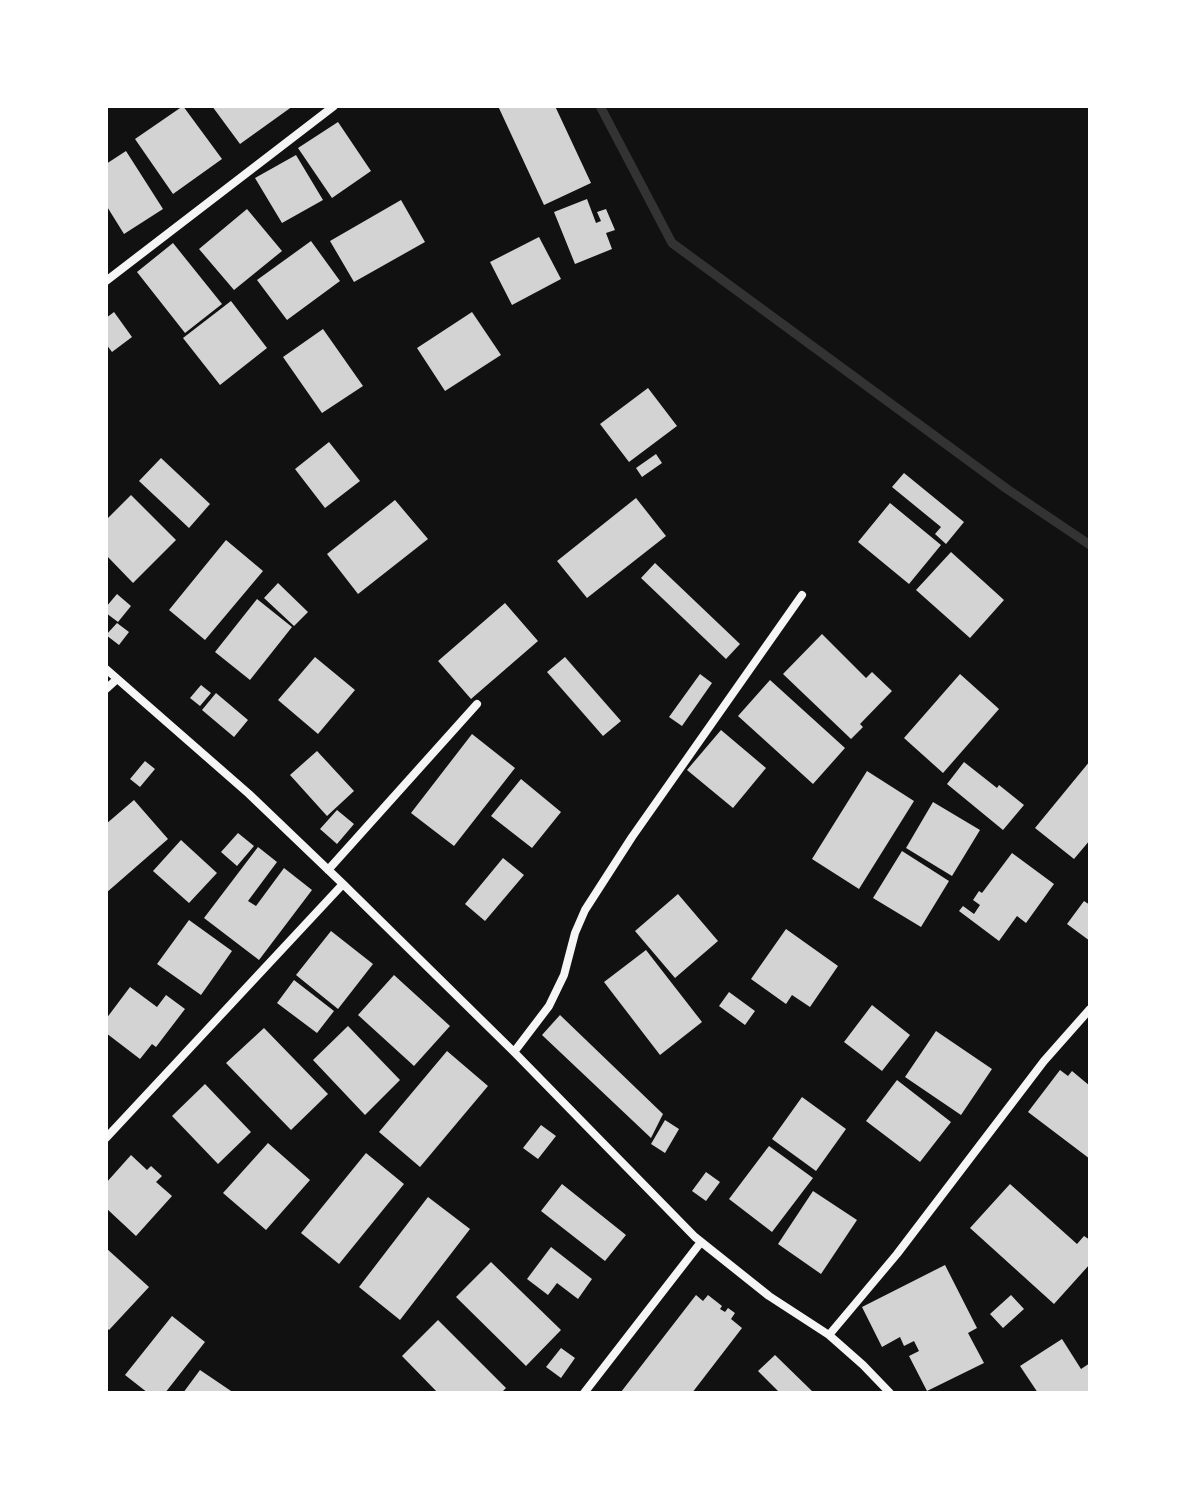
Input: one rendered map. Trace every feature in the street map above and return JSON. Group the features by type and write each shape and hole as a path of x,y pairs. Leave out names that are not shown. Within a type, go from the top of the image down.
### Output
{"street":[{"path":"106,281 334,106"},
{"path":"514,1052 549,1006 564,975 575,933 585,910 632,837 802,595"},
{"path":"106,669 249,794 343,884 701,1242 769,1296 829,1335 890,1393"},
{"path":"106,689 117,679"},
{"path":"328,870 477,704"},
{"path":"106,1138 343,884"},
{"path":"829,1335 897,1254 1044,1061 1090,1009"},
{"path":"584,1393 701,1242"}],"building":[{"path":"183,106 222,159 173,194 135,139"},
{"path":"212,106 293,106 240,144"},
{"path":"498,106 555,106 591,183 544,205"},
{"path":"338,122 371,171 332,198 298,148"},
{"path":"126,151 163,209 124,234 106,205 106,164"},
{"path":"296,155 323,200 282,223 255,178"},
{"path":"587,199 596,223 601,221 597,212 606,209 615,230 606,233 612,249 575,264 554,212"},
{"path":"401,200 425,242 354,282 330,241"},
{"path":"247,209 282,251 234,290 199,249"},
{"path":"539,237 561,279 512,305 490,262"},
{"path":"311,241 340,281 287,320 257,280"},
{"path":"173,243 222,304 185,333 137,272"},
{"path":"231,301 267,348 220,385 183,338"},
{"path":"114,312 132,337 112,352 106,344 106,318"},
{"path":"472,312 501,355 445,391 417,348"},
{"path":"323,329 363,386 322,413 283,357"},
{"path":"648,388 677,426 629,462 600,424"},
{"path":"329,442 360,481 325,508 295,469"},
{"path":"656,454 662,463 642,477 636,468"},
{"path":"161,458 210,504 189,528 139,481"},
{"path":"904,473 964,522 946,544 935,534 941,527 892,487"},
{"path":"131,495 176,540 133,583 106,555 106,520"},
{"path":"636,498 666,536 587,598 557,561"},
{"path":"395,500 428,539 358,594 327,554"},
{"path":"890,503 941,545 909,584 858,542"},
{"path":"226,540 263,571 205,640 169,610"},
{"path":"951,552 1004,600 970,638 916,590"},
{"path":"655,563 740,644 726,659 641,578"},
{"path":"278,583 308,612 294,626 264,598"},
{"path":"117,594 131,606 118,622 106,613 106,607"},
{"path":"257,599 292,627 250,680 215,652"},
{"path":"505,603 538,641 471,699 438,661"},
{"path":"117,623 129,632 119,645 106,635"},
{"path":"822,634 866,678 872,672 892,691 860,724 863,727 851,739 783,674"},
{"path":"315,657 355,690 318,734 278,700"},
{"path":"565,657 621,721 603,736 547,672"},
{"path":"700,674 712,683 682,726 669,717"},
{"path":"960,674 999,709 943,773 904,738"},
{"path":"770,680 845,748 813,784 738,716"},
{"path":"201,685 211,693 200,706 190,698"},
{"path":"216,693 248,720 234,737 202,710"},
{"path":"721,730 766,768 733,808 687,770"},
{"path":"472,734 515,768 454,846 411,813"},
{"path":"317,751 354,791 327,816 290,775"},
{"path":"145,761 155,769 140,787 130,779"},
{"path":"1090,761 1090,840 1074,859 1035,828"},
{"path":"964,762 1024,805 1003,830 947,784"},
{"path":"867,771 914,801 859,889 812,859"},
{"path":"521,779 561,812 532,848 491,816"},
{"path":"134,800 168,839 106,893 106,824"},
{"path":"933,802 980,830 952,876 906,848"},
{"path":"337,810 354,824 337,844 320,829"},
{"path":"238,833 254,846 237,866 221,852"},
{"path":"181,840 217,873 189,903 153,871"},
{"path":"258,847 277,862 248,901 256,906 284,868 312,890 259,960 204,918"},
{"path":"902,851 949,881 921,927 873,898"},
{"path":"1012,853 1054,884 1026,923 1017,916 999,941 959,911 963,906 974,914 980,905 973,900 979,891 982,893"},
{"path":"503,858 524,875 485,921 465,904"},
{"path":"678,894 718,941 675,978 635,931"},
{"path":"1084,901 1090,905 1090,941 1067,924"},
{"path":"189,920 232,951 201,995 157,964"},
{"path":"786,929 838,966 810,1007 792,995 786,1004 751,979"},
{"path":"331,931 373,964 338,1009 296,975"},
{"path":"646,950 702,1022 660,1055 604,982"},
{"path":"394,975 450,1026 414,1066 358,1015"},
{"path":"294,980 334,1011 317,1033 277,1003"},
{"path":"130,987 157,1007 166,995 185,1009 156,1047 152,1044 140,1059 106,1033 106,1019"},
{"path":"729,992 755,1011 745,1025 719,1006"},
{"path":"872,1005 910,1035 882,1071 844,1042"},
{"path":"560,1015 663,1114 651,1138 542,1035"},
{"path":"348,1026 400,1080 365,1115 313,1060"},
{"path":"264,1028 328,1094 291,1130 226,1063"},
{"path":"936,1031 992,1069 961,1115 905,1077"},
{"path":"447,1051 488,1086 420,1167 379,1132"},
{"path":"1060,1070 1068,1076 1072,1071 1090,1086 1090,1159 1028,1112"},
{"path":"897,1080 951,1122 920,1162 866,1121"},
{"path":"205,1084 251,1132 218,1164 172,1116"},
{"path":"802,1097 846,1129 816,1171 772,1139"},
{"path":"665,1120 679,1129 665,1153 651,1144"},
{"path":"541,1125 556,1136 538,1159 523,1148"},
{"path":"268,1143 310,1180 266,1230 223,1193"},
{"path":"769,1146 813,1178 772,1232 729,1199"},
{"path":"366,1153 404,1184 339,1264 301,1233"},
{"path":"131,1155 147,1170 151,1166 162,1176 156,1182 172,1196 136,1236 106,1208 106,1183"},
{"path":"706,1172 720,1182 706,1201 692,1191"},
{"path":"562,1184 626,1235 605,1261 541,1211"},
{"path":"1010,1184 1077,1244 1084,1236 1090,1240 1090,1264 1054,1304 970,1228"},
{"path":"813,1191 857,1220 821,1274 778,1244"},
{"path":"428,1197 470,1229 400,1320 359,1287"},
{"path":"551,1247 592,1279 578,1299 557,1283 548,1295 527,1279"},
{"path":"106,1248 149,1287 109,1330 106,1327"},
{"path":"491,1262 561,1330 526,1366 456,1297"},
{"path":"945,1265 977,1328 968,1333 984,1363 927,1391 909,1356 919,1351 914,1341 904,1346 900,1337 882,1347 862,1307"},
{"path":"696,1295 703,1301 708,1295 722,1306 720,1309 725,1312 728,1308 735,1313 731,1319 742,1328 692,1393 622,1393 621,1392"},
{"path":"1011,1295 1024,1309 1003,1328 990,1314"},
{"path":"172,1316 205,1342 165,1393 148,1393 125,1375"},
{"path":"438,1320 506,1388 501,1393 438,1393 402,1356"},
{"path":"1062,1339 1081,1369 1090,1363 1090,1393 1038,1393 1020,1366"},
{"path":"561,1348 575,1358 561,1378 546,1367"},
{"path":"775,1355 814,1393 780,1393 758,1371"},
{"path":"200,1370 234,1393 183,1393"}],"waterway":[{"path":"600,106 672,243 1007,489 1090,545"}]}
